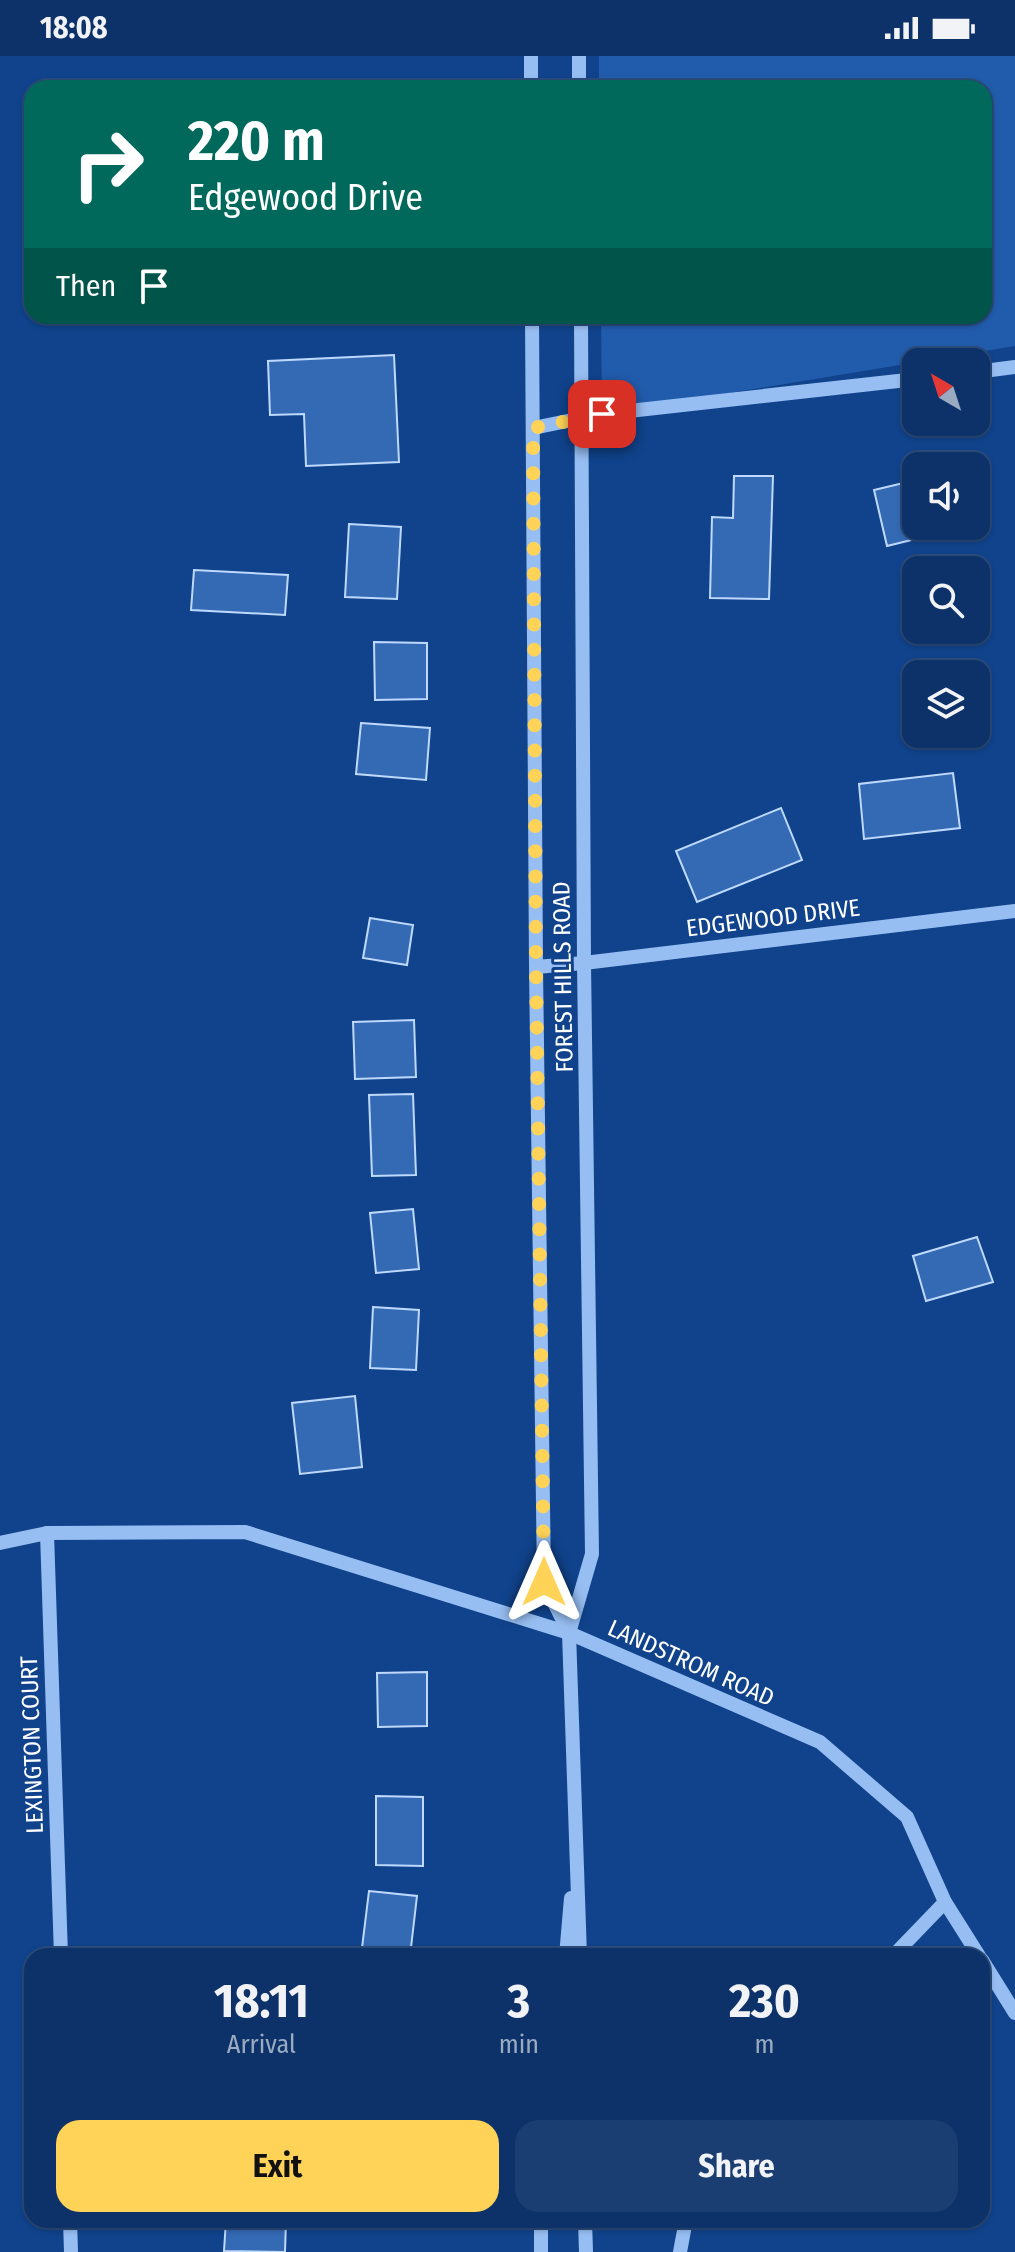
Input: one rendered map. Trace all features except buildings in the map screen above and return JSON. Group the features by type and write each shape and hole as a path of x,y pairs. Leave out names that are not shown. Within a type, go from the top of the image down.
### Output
{"street":[{"path":"531,56 531,80"},
{"path":"579,56 579,80"},
{"name":"FOREST HILLS ROAD","path":"532,324 544,1582 569,1633"},
{"name":"FOREST HILLS ROAD","path":"580,1948 569,1633 592,1554 584,963 581,324"},
{"path":"990,370 1015,367"},
{"path":"533,428 581,417 902,381"},
{"name":"EDGEWOOD DRIVE","path":"536,967 1015,911"},
{"name":"LANDSTROM ROAD","path":"0,1543 47,1533 245,1532 569,1633 820,1742 907,1817 945,1902 975,1948"},
{"name":"LEXINGTON COURT","path":"47,1533 61,1948"},
{"name":"FOREST HILLS ROAD","path":"567,1948 578,1830"},
{"path":"901,1948 945,1902"},
{"name":"LANDSTROM ROAD","path":"990,1973 1015,2013"},
{"path":"70,2228 71,2252"},
{"path":"541,2228 541,2252"},
{"path":"585,2228 586,2252"},
{"path":"680,2252 684,2228"}],"shaded area":[{"path":"599,56 1015,56 1015,346 990,350 902,348 902,365 602,414 601,324 992,324 992,80 599,80"}],"route":[{"path":"544,1582 533,428 602,414"}]}
